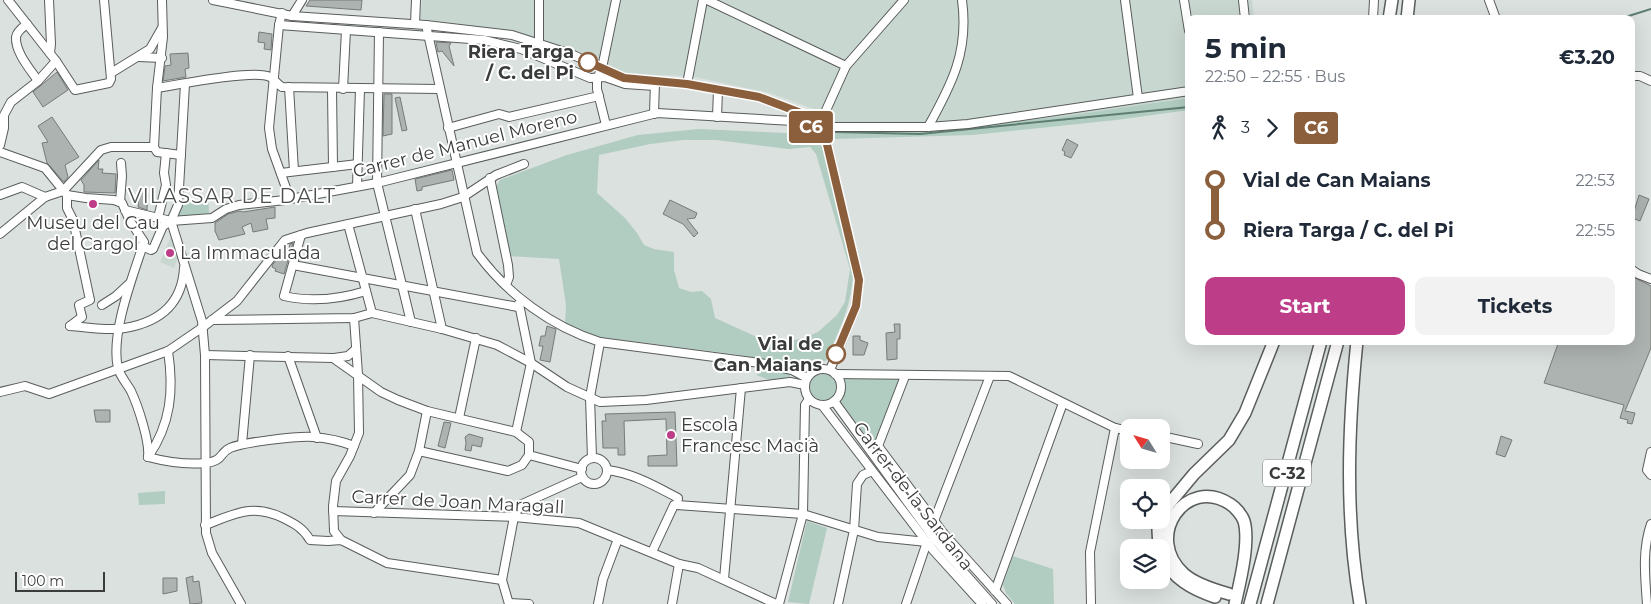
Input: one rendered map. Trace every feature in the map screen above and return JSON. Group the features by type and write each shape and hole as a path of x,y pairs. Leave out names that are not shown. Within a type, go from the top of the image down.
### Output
{"highway":[{"path":"1390,15 1392,0"},
{"path":"1407,15 1410,0"},
{"path":"1170,503 1194,474 1229,440 1245,413 1272,345"},
{"name":"C-32","path":"1250,604 1320,345"},
{"name":"C-32","path":"1267,604 1337,345"},
{"path":"1357,345 1348,452 1352,537 1360,604"},
{"path":"1201,496 1223,499 1233,505 1244,520 1246,537 1232,598 1185,576 1174,564 1168,552 1167,531 1175,514 1191,500 1201,496"},
{"path":"1170,570 1180,581 1199,592 1232,598"}],"street":[{"path":"8,0 50,53 76,90 109,83 111,73 104,0"},
{"path":"49,0 50,53"},
{"path":"162,0 162,58 157,88 154,146 157,152 181,154"},
{"path":"213,0 292,16 415,24 512,35 538,42 624,78 655,83"},
{"path":"292,16 302,0"},
{"path":"415,24 416,0"},
{"path":"538,42 539,0"},
{"path":"606,125 597,79 602,68 616,0"},
{"path":"687,84 705,0 846,66"},
{"path":"833,372 856,306 859,280 825,136 826,121 823,117 846,66 904,0"},
{"path":"928,127 948,90 960,59 964,32 962,0"},
{"path":"1125,0 1138,98"},
{"path":"1184,0 1186,15"},
{"path":"1243,0 1245,15"},
{"path":"1373,15 1374,0"},
{"path":"1489,0 1495,15"},
{"path":"282,13 279,24 269,128 272,149 290,199"},
{"path":"27,24 18,32 16,37 20,54 38,81"},
{"path":"279,24 457,38 505,44 546,58 582,75 597,79 605,77 625,84 687,84 759,97 812,120 813,130 968,124 1185,92"},
{"path":"426,25 477,253 506,285 562,327 600,342 760,363 792,370 806,381 809,399 805,405 803,514 778,604"},
{"path":"111,73 150,49 162,26"},
{"path":"343,89 346,30"},
{"path":"379,32 377,183 411,322"},
{"path":"135,57 162,58"},
{"path":"0,146 7,108 11,102 38,81 56,61"},
{"path":"157,88 242,76 263,76 274,80 282,87 379,90 439,89"},
{"path":"1635,76 1651,81"},
{"path":"654,114 655,83"},
{"path":"142,246 153,249 163,226 171,221 178,205 186,84"},
{"path":"289,87 294,171"},
{"path":"332,89 333,167"},
{"path":"357,186 360,89"},
{"path":"717,117 718,90"},
{"path":"448,128 499,114 509,117 599,96"},
{"name":"Carrer de Manuel Moreno","path":"127,210 171,221 212,218 226,209 239,205 290,199 377,183 654,114 812,120 823,117"},
{"path":"65,193 102,150 110,147 154,146"},
{"path":"0,152 45,168 65,193 67,208 73,220 90,300 79,305 82,317 70,326 118,329 152,320 169,308 180,293 184,263"},
{"path":"158,218 166,185 164,173 166,153"},
{"path":"117,201 122,176 120,163"},
{"path":"280,173 358,164"},
{"path":"0,392 25,386 49,394 168,351 238,301 285,240 441,204 463,197 490,178 524,164"},
{"path":"490,178 508,265 509,277 506,285"},
{"path":"1,193 22,188 44,197"},
{"path":"0,234 44,197 65,193 86,198 117,201 127,210 130,221 144,242 118,329 118,369 132,393 145,436 148,457"},
{"path":"415,209 442,329"},
{"path":"171,221 203,327 205,355 205,525 212,553 241,604"},
{"path":"348,224 372,313"},
{"path":"301,235 284,296 318,299 366,291"},
{"path":"293,265 518,307"},
{"path":"1635,272 1651,279"},
{"path":"102,305 116,296 132,280"},
{"path":"516,432 531,363 518,307 521,298"},
{"path":"212,320 354,318 372,313 442,329 497,345 531,363 567,386 600,402 646,400 806,381 819,369 833,372 905,376 1009,376 1120,429"},
{"name":"Carrer de Joan Maragall","path":"341,540 334,530 333,511 336,481 359,433 358,374 354,318"},
{"path":"459,418 476,338"},
{"path":"592,458 590,397 600,342"},
{"path":"205,355 334,358 348,356 356,349"},
{"path":"148,457 168,416 172,376 168,351"},
{"path":"242,444 250,355"},
{"path":"288,356 317,438"},
{"path":"334,358 382,392 427,411 516,432 529,442 529,455 522,465 508,471 419,451"},
{"path":"809,399 822,405 834,401 841,384 833,372"},
{"path":"905,376 878,446 934,521 1007,604"},
{"path":"934,521 990,376"},
{"path":"724,579 741,388"},
{"path":"834,401 935,540 992,604"},
{"path":"995,591 1062,403"},
{"name":"Carrer de la Sardana","path":"822,405 927,542 982,604"},
{"path":"374,513 410,475 419,451 427,411"},
{"path":"1091,604 1090,552 1115,428"},
{"path":"148,457 170,463 205,463 219,460 227,449 242,444 317,438 354,446"},
{"path":"1170,438 1198,444"},
{"path":"1651,452 1647,470 1651,475"},
{"path":"529,455 582,473 590,484 600,483 606,477 607,470 602,460 592,458 585,463 582,473 520,505 514,517 502,580 509,604 529,604"},
{"path":"607,470 636,477 654,485 678,498 677,505"},
{"path":"838,604 854,530 857,484 863,475 872,471"},
{"path":"652,552 674,505 803,514 878,538 927,542 906,604"},
{"path":"205,525 251,510 262,510 303,528 310,540 341,540 387,563 502,580"},
{"name":"Carrer de Joan Maragall","path":"333,511 514,517 579,523 679,564 698,568 778,604"},
{"path":"1647,604 1644,558 1646,540 1651,524"},
{"path":"598,604 603,580 618,538"},
{"path":"672,604 679,564"}],"shaded area":[{"path":"422,0 1252,0 1254,15 1185,15 1185,99 1065,116 926,130 831,129 819,111 770,93 690,76 626,74 589,54 470,25 420,19"},
{"name":"La Immaculada","path":"172,234 174,235 172,242 176,244 176,255 178,257 174,268 160,262"}],"green space":[{"path":"1185,99 1185,111 1116,120 972,135 834,139 831,129 926,130 1065,116"},
{"path":"699,129 807,134 820,139 853,267 848,304 826,361 816,362 806,367 733,354 600,337 565,325 566,305 559,259 508,256 494,190 500,180 567,155 638,135","holes":["683,140 716,140 789,149 810,147 816,154 850,269 845,302 837,315 818,332 802,339 770,343 715,318 711,299 702,291 691,292 679,288 674,270 674,252 654,249 644,245 625,218 597,193 599,155 650,144"]},
{"path":"200,196 208,197 209,213 180,218 177,214 180,201 200,201"},
{"path":"761,367 790,372 790,377 769,380 756,375 761,373"},
{"path":"823,374 832,378 836,387 832,396 823,400 814,396 810,387 814,378"},
{"path":"842,378 902,379 874,447 841,402 845,387"},
{"path":"165,491 165,504 139,505 138,493"},
{"path":"807,521 827,528 809,604 788,602"},
{"path":"1013,556 1053,569 1054,604 1015,604 1006,593 1003,585"}],"building":[{"path":"310,0 362,0 361,10 306,6"},
{"path":"259,32 272,34 271,50 264,49 265,43 258,42"},
{"path":"436,42 451,43 449,46 454,66 442,51 438,52"},
{"path":"188,53 189,68 185,69 186,77 163,81 165,66 171,65 170,54"},
{"path":"57,72 68,90 43,107 33,92"},
{"path":"384,94 392,94 392,134 383,136"},
{"path":"400,97 407,130 402,131 395,98"},
{"path":"52,117 79,157 65,165 68,177 64,182 47,163 42,143 48,142 38,126"},
{"path":"1067,139 1078,145 1071,158 1064,155 1065,152 1062,150"},
{"path":"99,160 98,169 103,169 102,173 116,174 115,193 84,192 84,185 81,180"},
{"path":"452,170 454,180 422,187 422,190 417,191 415,179"},
{"path":"140,187 146,187 146,193 148,193 147,210 138,207"},
{"path":"1639,195 1649,199 1640,221 1635,219 1635,208"},
{"path":"670,200 697,213 695,218 687,219 698,233 694,237 683,224 663,214"},
{"path":"275,207 275,218 266,219 268,229 253,232 251,223 242,227 245,234 219,240 215,231 215,223 228,214"},
{"path":"293,243 284,274 275,271 276,269 272,267 273,264 286,248 289,249 290,244"},
{"path":"1635,278 1651,286 1651,348 1625,411 1635,413 1632,424 1627,423 1628,420 1620,418 1624,405 1544,383 1558,345 1635,345"},
{"path":"894,324 900,324 900,339 897,339 897,359 887,360 886,333 895,332"},
{"path":"547,326 556,329 550,362 540,360 543,346 539,346 541,336 545,336"},
{"path":"853,336 860,336 860,340 868,343 864,355 853,355"},
{"path":"94,410 110,410 110,422 96,422"},
{"name":"Escola Francesc Macià","path":"675,412 677,466 648,466 648,456 667,455 666,419 624,421 625,455 618,455 618,448 603,448 602,421 606,421 605,414"},
{"path":"444,422 451,423 445,448 438,446"},
{"path":"469,434 483,438 481,447 472,445 471,451 465,450 465,437"},
{"path":"1501,436 1512,440 1505,457 1496,454"},
{"path":"193,576 193,582 199,581 202,603 190,604 186,578"},
{"path":"163,578 177,578 177,591 163,594"}],"waterway":[{"path":"1632,15 1651,9"},
{"path":"836,132 920,134 1185,107"}],"tunnel":[{"path":"1229,594 1266,604"}],"bus line":[{"name":"C6","path":"588,62 624,78 687,84 759,97 814,118 811,122 813,130 821,132 825,136 859,280 856,306 836,354"}],"place":[{"name":"Riera Targa / C. del Pi","path":"588,62"},
{"name":"Museu del Cau del Cargol","path":"93,204"},
{"name":"La Immaculada","path":"170,253"},
{"name":"Vial de Can Maians","path":"836,354"},
{"name":"Escola Francesc Macià","path":"671,435"}],"district":[{"name":"VILASSAR DE DALT","path":"232,196"}]}
